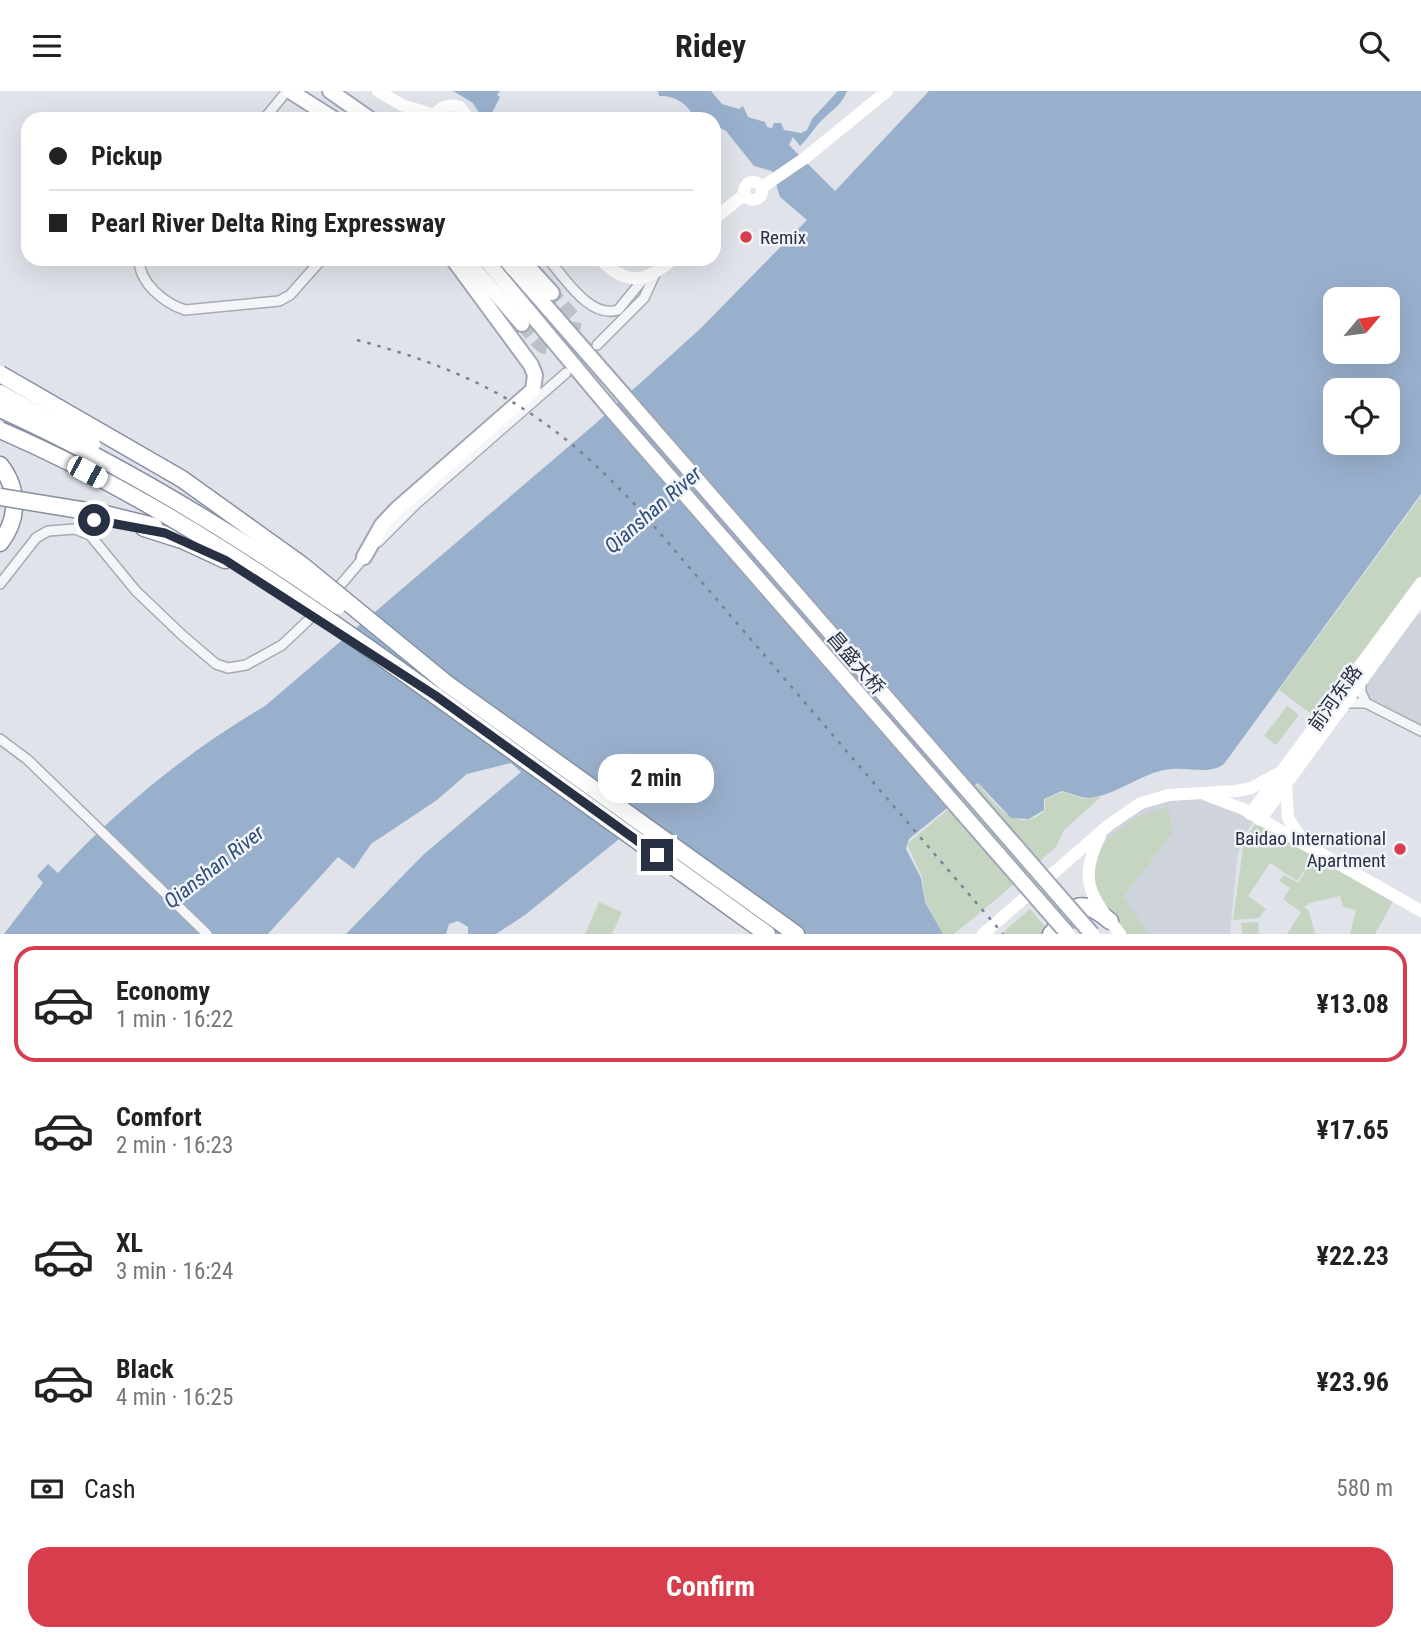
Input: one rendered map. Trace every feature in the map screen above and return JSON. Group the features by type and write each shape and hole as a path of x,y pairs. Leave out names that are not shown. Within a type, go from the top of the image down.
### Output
{"highway":[{"path":"0,374 90,424 202,493 302,565 441,689"},
{"path":"0,393 96,446 199,515"},
{"path":"0,409 100,459 271,559 767,934"},
{"path":"0,430 151,506 239,558 441,689 796,934"},
{"path":"0,465 11,482 15,503 12,521 0,543"},
{"path":"0,497 145,523 190,539 441,689"},
{"path":"0,506 144,528 189,543 225,560"},
{"path":"1051,934 1064,914 1074,908 1097,910 1115,928"}],"main road":[{"path":"289,91 323,112"},
{"path":"330,91 362,112"},
{"path":"364,557 397,509 533,390 535,375 531,365 458,266"},
{"path":"472,266 522,324"},
{"name":"昌盛大桥","path":"491,266 607,405 1068,934"},
{"name":"昌盛大桥","path":"511,266 1092,934"},
{"path":"527,266 552,293"}],"street":[{"path":"270,112 289,91"},
{"path":"378,91 421,112"},
{"path":"721,213 744,194 752,200 757,199 766,185 805,158 887,91"},
{"path":"438,112 443,107 455,105 466,112"},
{"path":"140,266 141,275 155,292 173,307 185,310 279,301 290,295 316,266"},
{"path":"555,266 591,305 609,313 627,302 650,275 663,266"},
{"path":"608,266 619,276 650,275"},
{"path":"597,345 644,298 650,275"},
{"path":"0,584 36,538 48,531 75,529 90,535 136,591 216,664 228,668 246,665 282,645 302,629 364,557 416,504 566,373"},
{"name":"前河东路","path":"1255,817 1421,583"},
{"name":"前河东路","path":"1283,778 1346,703 1421,599"},
{"path":"1402,624 1421,612"},
{"path":"1361,681 1361,692 1366,703"},
{"path":"1346,703 1366,703 1421,731"},
{"path":"0,739 28,760 207,934"},
{"path":"983,934 1101,832 1140,803 1169,795 1251,788 1283,778 1288,817 1306,844"},
{"path":"1202,794 1255,817 1306,844 1421,911"},
{"path":"1101,832 1088,862 1086,875 1090,888 1115,928"}],"shaded area":[{"path":"1421,613 1421,731 1366,703 1361,692 1402,624"},
{"path":"1202,794 1256,817 1242,839 1237,859 1230,934 1120,934 1088,862 1102,832 1141,803"}],"green space":[{"path":"1421,496 1421,591 1322,722 1279,690"},
{"path":"1287,706 1299,715 1276,745 1264,736"},
{"path":"978,784 1008,815 1025,820 1045,810 1045,799 1063,792 1084,799 1101,797 1064,830 1056,847 999,897 954,934 943,934 925,901 922,877 907,844"},
{"path":"1168,807 1172,833 1123,897 1149,934 1127,934 1100,900 1093,883 1093,867 1108,839 1137,818"},
{"path":"1258,821 1336,865 1324,883 1337,865 1395,898 1375,934 1350,934 1356,910 1343,907 1340,896 1304,907 1309,911 1315,934 1287,934 1301,912 1283,899 1290,888 1279,881 1284,875 1298,883 1315,855 1297,881 1270,863 1248,896 1266,909 1259,918 1233,920 1244,840"},
{"path":"599,902 622,912 612,934 585,934"},
{"path":"1030,909 1048,930 1043,934 1001,934"},
{"path":"1258,922 1259,934 1242,934 1241,923"}],"water":[{"path":"453,91 500,91 492,112 479,112 473,103"},
{"name":"Qianshan River","path":"658,91 711,91 722,104 739,109 743,106 748,117 765,122 767,127 772,128 774,123 781,123 784,130 801,133 807,130 812,119 838,91 847,91 839,104 800,146 793,137 789,145 835,191 929,91 1421,91 1421,494 1224,764 1205,770 1160,771 1099,796 1085,798 1062,791 1044,799 1044,810 1029,819 1011,818 978,783 909,839 906,849 921,878 925,902 943,934 777,934 677,870 680,840 657,826 629,831 525,915 496,934 468,934 468,927 458,921 449,924 446,934 346,934 423,855 521,772 511,763 467,774 437,800 371,844 354,869 338,857 268,934 4,934 43,883 37,876 48,864 58,873 104,826 182,761 265,706 595,424 701,328 807,220 780,197 772,171 754,166 726,131 721,128 721,112 691,112 679,101 659,96"}],"tunnel":[{"path":"522,324 538,343 547,348 559,346 569,337 575,319 552,293"}],"railway":[{"path":"357,340 403,353 482,385 550,427 582,453 647,518 1003,934"}],"place":[{"name":"Remix","path":"746,237"},
{"name":"Baidao International Apartment","path":"1400,849"}],"route":[{"path":"94,520 165,533 225,560 436,696 657,855"}]}
